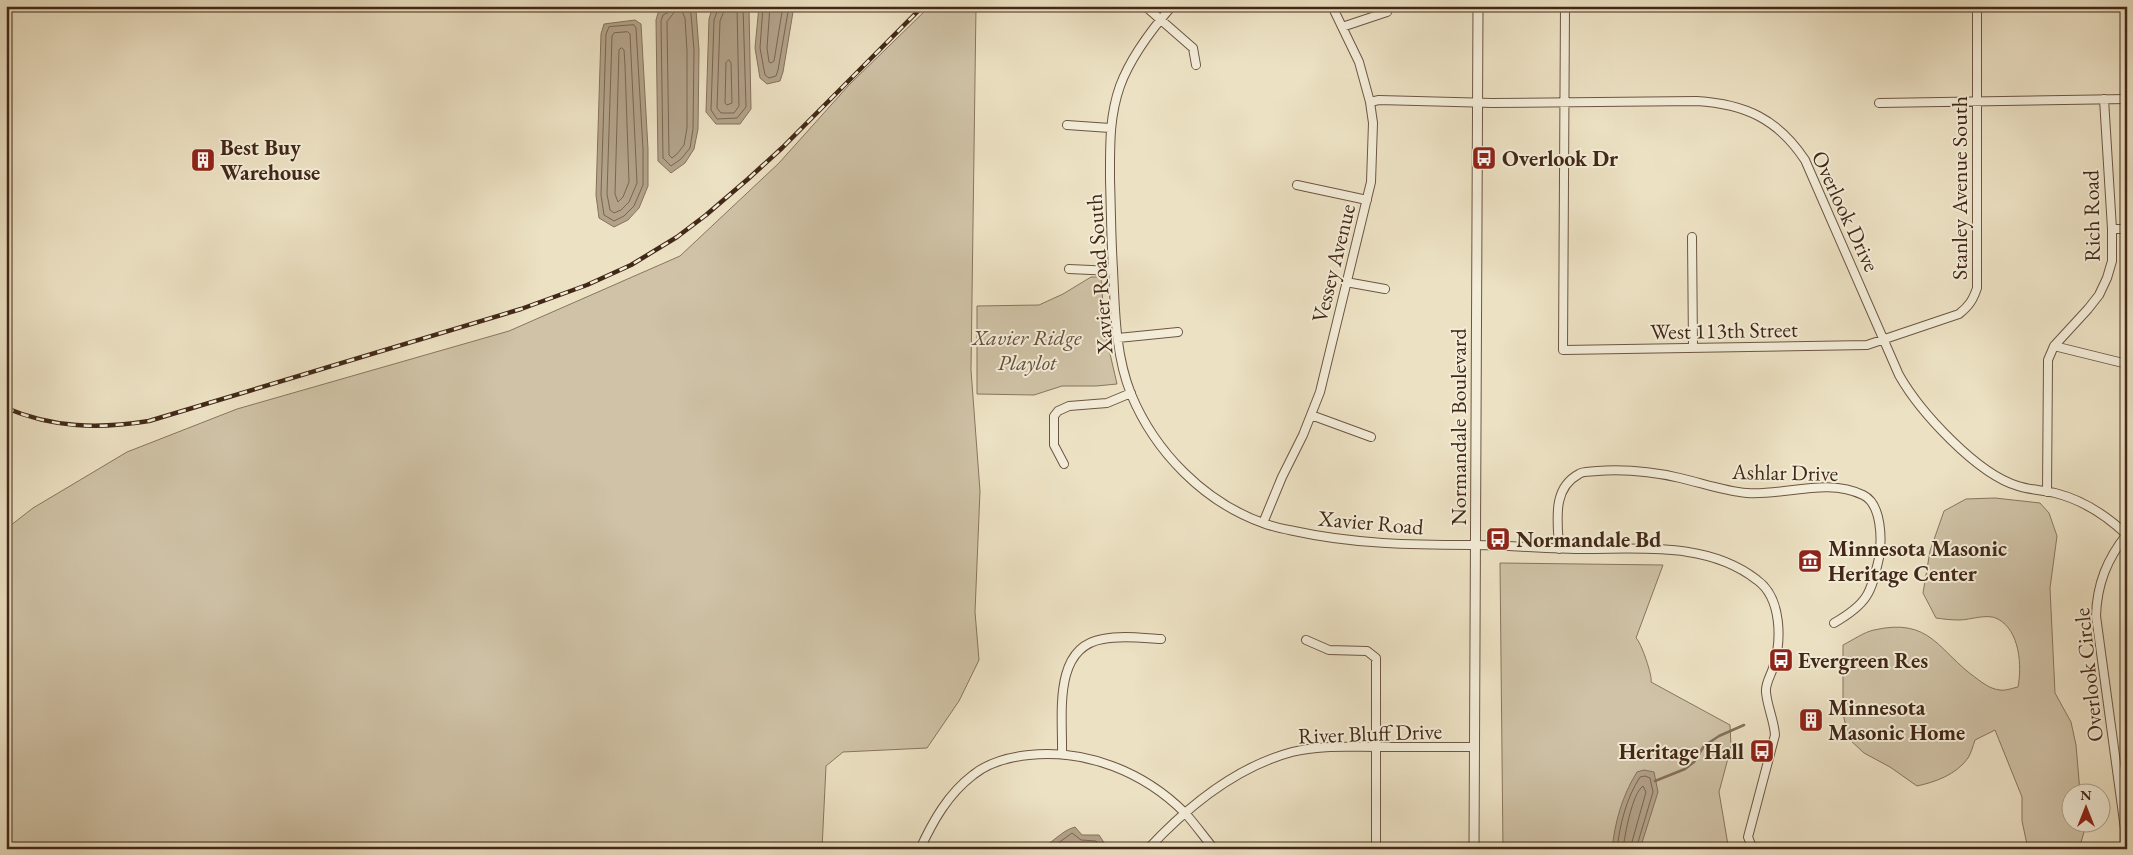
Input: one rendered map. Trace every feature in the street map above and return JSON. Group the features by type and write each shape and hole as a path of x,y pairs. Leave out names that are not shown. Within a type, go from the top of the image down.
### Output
{"street":[{"path":"1145,6 1193,48 1196,64"},
{"name":"Xavier Road South","path":"1172,6 1130,65 1120,86 1110,128 1113,271 1118,338 1122,363 1131,393 1147,425 1175,463 1222,504 1263,524"},
{"name":"Vessey Avenue","path":"1263,524 1320,392 1367,200 1372,170 1373,123 1370,102 1359,62 1332,6"},
{"name":"Normandale Boulevard","path":"1474,849 1478,6"},
{"path":"1564,102 1565,6"},
{"name":"Stanley Avenue South","path":"1884,341 1959,314 1974,299 1977,288 1977,6"},
{"path":"1342,27 1387,12"},
{"name":"Rich Road","path":"2047,492 2048,360 2054,346 2088,309 2107,278 2112,261 2112,229 2104,99"},
{"path":"1879,103 2127,99"},
{"name":"Overlook Drive","path":"1370,102 1379,100 1718,102 1739,107 1759,115 1793,142 1815,179 1884,341 1908,391 1932,421 1983,468 1999,478 2017,486 2077,500 2096,510 2127,535"},
{"name":"West 113th Street","path":"1564,102 1563,350 1867,345 1884,341"},
{"path":"1067,125 1110,128"},
{"path":"1297,185 1367,200"},
{"path":"2112,229 2127,229"},
{"path":"1692,237 1693,348"},
{"path":"1069,269 1113,271"},
{"path":"1346,282 1385,289"},
{"path":"1118,338 1178,332"},
{"path":"2054,346 2127,364"},
{"path":"1064,464 1054,445 1054,416 1058,411 1069,406 1107,403 1131,393"},
{"path":"1311,415 1371,437"},
{"name":"Ashlar Drive","path":"1559,549 1558,503 1564,486 1580,473 1620,471 1648,474 1678,478 1748,493 1840,488 1865,495 1875,508 1879,524 1880,552 1872,585 1863,603 1834,623"},
{"name":"Xavier Road","path":"1263,524 1358,542 1559,549 1673,550 1698,553 1730,564 1745,572 1770,592 1776,613 1779,643 1765,690 1775,735 1748,837 1751,848"},
{"name":"Overlook Circle","path":"2125,849 2125,829 2096,616 2097,599 2106,564 2127,535"},
{"path":"1062,754 1064,679 1072,657 1090,642 1102,639 1161,639"},
{"path":"1306,640 1330,650 1367,651 1376,658 1376,849"},
{"name":"River Bluff Drive","path":"1148,849 1185,814 1226,782 1247,770 1293,752 1317,748 1475,747"},
{"path":"920,849 944,805 974,774 1002,759 1044,753 1096,760 1122,769 1145,782 1185,814 1214,849"},
{"path":"1751,848 1773,849"}],"green space":[{"path":"930,6 976,6 971,370 980,491 975,612 979,660 959,701 927,748 843,752 826,766 822,849 6,849 6,529 33,508 127,452 237,409 509,331 680,256 779,163 849,85"},
{"name":"Xavier Ridge Playlot","path":"1091,277 1101,277 1105,332 1117,384 1062,386 1034,395 977,394 977,306 1039,305 1063,294"},
{"path":"1995,498 2040,503 2049,513 2057,536 2050,588 2055,693 2071,722 2076,745 2079,782 2060,782 2060,832 2084,832 2079,849 2028,849 2022,821 2022,797 1995,730 1975,740 1968,758 1958,769 1938,780 1917,786 1890,767 1864,753 1849,739 1843,714 1843,645 1862,634 1874,630 1893,627 1909,628 1921,632 1932,639 1963,668 1987,686 2002,690 2018,687 2020,669 2018,650 2011,632 2005,625 1994,617 1959,620 1936,618 1923,593 1930,551 1944,511 1966,499"},
{"path":"1500,563 1663,565 1636,638 1646,660 1651,682 1730,725 1731,747 1719,792 1728,845 1727,849 1503,849"}],"water":[{"path":"745,6 749,9 751,109 740,124 716,124 706,112 709,19 712,9"},
{"path":"759,6 794,6 780,81 767,84 760,78 755,48"},
{"path":"690,7 696,10 699,50 698,129 694,149 685,163 671,173 658,161 656,20 659,10"},
{"path":"635,20 641,24 648,149 648,186 639,208 628,220 614,227 599,218 596,195 601,34 604,24"},
{"path":"1644,770 1654,772 1658,792 1640,849 1612,849 1617,819 1623,800 1637,772"},
{"path":"1075,827 1082,835 1099,835 1107,847 1106,849 1038,849 1070,829"}],"waterway":[{"path":"1655,781 1685,769 1694,762 1704,746 1719,736 1744,725"}],"railway":[{"path":"6,408 41,420 76,425 94,426 149,421 521,309 587,285 631,265 677,237 706,215 782,148 923,6"}],"place":[{"name":"Overlook Dr","path":"1484,158"},
{"name":"Best Buy Warehouse","path":"203,160"},
{"name":"Normandale Bd","path":"1498,539"},
{"name":"Minnesota Masonic Heritage Center","path":"1810,561"},
{"name":"Evergreen Res","path":"1781,660"},
{"name":"Minnesota Masonic Home","path":"1811,720"},
{"name":"Heritage Hall","path":"1762,751"}]}
